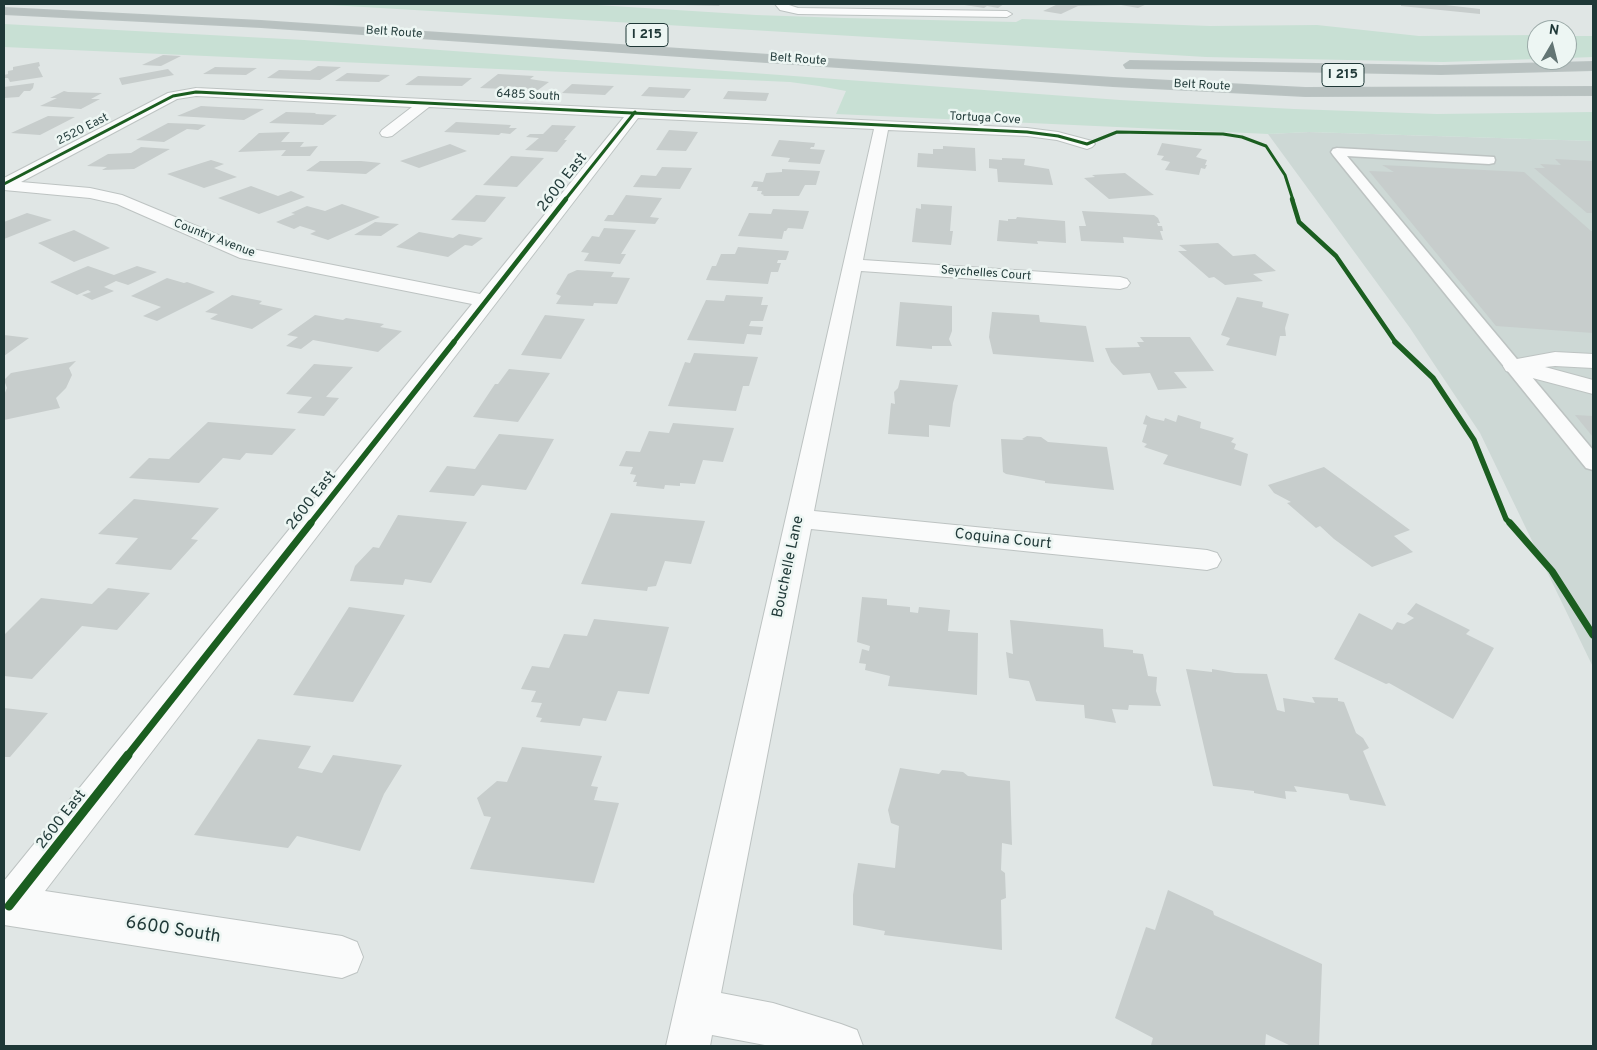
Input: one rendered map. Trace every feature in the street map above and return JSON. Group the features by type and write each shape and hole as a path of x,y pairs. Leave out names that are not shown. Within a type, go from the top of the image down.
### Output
{"highway":[{"name":"Belt Route","path":"4,11 261,24 1103,81 1306,92 1593,91"},
{"name":"Belt Route","path":"1593,66 1441,70 1117,65 1268,73 1458,78 1593,75"},
{"path":"1306,92 1503,102 1593,102"}],"street":[{"path":"782,6 798,11 1007,14"},
{"name":"6485 South","path":"173,96 217,91 882,125"},
{"name":"2520 East","path":"4,184 173,96"},
{"path":"387,133 427,102"},
{"name":"2600 East","path":"7,906 635,112"},
{"name":"Tortuga Cove","path":"882,125 1027,132 1058,136 1087,144"},
{"name":"Bouchelle Lane","path":"692,1028 882,125"},
{"name":"Country Avenue","path":"4,184 90,192 122,200 247,254 486,301"},
{"name":"Seychelles Court","path":"852,265 1120,283"},
{"path":"1514,366 1555,359 1593,361"},
{"path":"1514,366 1593,387"},
{"name":"Coquina Court","path":"799,520 1207,560"},
{"name":"6600 South","path":"7,906 342,957"},
{"path":"692,1028 772,1025 841,1046"}],"lane":[{"path":"1489,160 1337,152 1514,366 1586,445 1593,463"}],"shaded area":[{"path":"1309,132 1593,141 1593,667 1480,433 1410,328 1268,134"}],"green space":[{"path":"313,4 581,4 756,15 844,18 1016,22 1022,19 1210,26 1317,25 1419,36 1527,35 1527,59 1443,62 1206,57"},
{"path":"4,24 304,40 1120,100 1437,114 1593,112 1593,141 1309,132 1268,134 836,114 846,91 790,82 4,47"},
{"path":"1577,36 1593,36 1593,57 1577,58"}],"building":[{"path":"684,4 721,4 719,6"},
{"path":"958,4 1004,4 998,8 987,6 984,8"},
{"path":"1058,4 1147,4 1138,8 1121,5 1078,6 1061,14 1043,11"},
{"path":"1401,4 1437,4 1480,9 1480,14 1401,6"},
{"path":"163,55 181,56 161,66 142,65"},
{"path":"39,62 40,66 38,67 43,77 10,82 8,78 5,78 4,75 8,74 8,71 13,70 13,67"},
{"path":"318,66 341,67 320,80 267,78 279,70 310,71"},
{"path":"215,67 257,68 246,75 203,74"},
{"path":"168,69 174,75 122,85 119,78"},
{"path":"347,73 390,75 379,82 335,81"},
{"path":"498,74 534,76 530,79 549,82 538,90 508,86 505,89 480,88"},
{"path":"418,76 472,78 462,86 405,85"},
{"path":"34,83 30,91 24,91 19,97 4,98 4,87"},
{"path":"572,84 614,86 605,95 562,93"},
{"path":"649,87 691,89 684,98 641,96"},
{"path":"64,91 102,93 91,99 100,99 81,109 40,106 57,98 50,98"},
{"path":"728,91 769,93 766,101 723,99"},
{"path":"201,106 264,109 244,120 177,116"},
{"path":"286,112 337,115 323,125 269,123"},
{"path":"48,116 75,117 40,135 11,133"},
{"path":"456,122 511,125 509,128 517,128 510,134 501,133 499,135 444,132"},
{"path":"168,123 206,125 198,130 187,129 164,142 136,140"},
{"path":"552,125 576,126 557,152 525,150 539,138 526,137 530,134 543,134"},
{"path":"669,130 698,132 686,151 656,150"},
{"path":"290,132 281,142 304,142 300,147 318,146 310,156 281,156 286,150 238,152 259,133"},
{"path":"779,140 815,143 814,147 810,149 825,150 820,164 788,162 790,158 771,156"},
{"path":"1162,143 1202,149 1196,157 1207,160 1205,169 1201,168 1199,175 1165,170 1170,162 1161,160 1164,156 1157,155"},
{"path":"450,144 467,151 419,168 400,161"},
{"path":"943,146 975,148 976,171 917,167 918,153 933,154 933,149 943,149"},
{"path":"141,147 170,149 134,169 102,170 107,167 87,166 108,154 131,153"},
{"path":"511,156 544,158 517,187 483,185"},
{"path":"1002,158 1025,159 1024,165 1049,169 1053,185 998,182 997,169 989,168 989,159 1002,160"},
{"path":"1555,159 1593,161 1593,213 1587,213 1534,168 1545,168 1540,164 1561,165"},
{"path":"211,160 224,164 214,168 237,177 204,188 167,174"},
{"path":"320,161 381,163 366,174 306,171"},
{"path":"1382,165 1524,172 1593,231 1593,333 1496,326 1369,171 1394,172"},
{"path":"662,167 692,168 680,189 633,187 641,175 656,176"},
{"path":"782,169 820,171 816,185 805,185 799,196 763,196 761,194 762,191 757,191 758,187 751,187 754,181 763,182 766,173 782,172"},
{"path":"1125,173 1154,195 1109,199 1084,178 1095,177 1092,175"},
{"path":"251,186 278,196 291,191 305,197 259,214 218,198"},
{"path":"476,195 506,197 485,222 451,220"},
{"path":"626,195 662,198 650,217 659,218 655,224 604,221 608,215 613,215"},
{"path":"342,204 380,217 328,240 310,234 316,231 300,226 294,229 276,222 295,214 291,213 307,206 325,211"},
{"path":"921,204 952,206 950,231 953,231 951,245 912,242 916,208 921,209"},
{"path":"773,209 809,211 803,229 788,228 784,231 782,239 738,236 749,213 771,214"},
{"path":"1082,211 1154,215 1160,223 1157,223 1158,226 1162,226 1163,231 1160,231 1163,240 1123,237 1124,243 1081,241 1079,226 1086,226"},
{"path":"27,213 52,220 4,239 4,222"},
{"path":"1017,217 1065,221 1066,243 1037,241 1038,244 997,241 999,220 1008,221 1008,219 1016,219"},
{"path":"375,222 399,224 381,236 354,235"},
{"path":"604,228 636,230 621,254 626,254 620,264 584,261 589,253 581,252 592,236 599,237"},
{"path":"74,230 110,248 74,262 38,243"},
{"path":"419,232 453,238 459,234 483,238 472,246 465,245 448,257 396,247"},
{"path":"1218,243 1233,256 1255,254 1276,271 1253,274 1263,281 1225,285 1214,277 1209,278 1178,251 1187,251 1179,245"},
{"path":"738,247 789,251 786,260 778,260 777,263 781,263 778,272 771,272 768,284 706,280 712,266 716,266 721,254 735,254"},
{"path":"88,266 114,275 137,266 157,272 128,285 116,281 104,287 114,291 92,300 82,295 91,292 88,290 77,295 50,282"},
{"path":"577,270 614,272 611,277 630,278 617,304 594,303 593,306 556,304 561,296 556,294 568,274"},
{"path":"167,278 184,283 187,282 215,292 157,321 143,316 161,307 131,296"},
{"path":"232,295 262,301 259,304 283,309 252,329 210,319 218,314 205,312"},
{"path":"726,295 763,297 761,305 768,305 763,321 751,321 749,326 763,327 761,335 747,334 744,344 687,340 706,300 724,301"},
{"path":"1237,297 1263,302 1262,307 1289,314 1285,328 1286,336 1280,336 1276,356 1226,345 1230,338 1221,335"},
{"path":"900,302 952,306 952,331 949,339 952,346 932,346 932,349 896,346"},
{"path":"992,312 1039,315 1040,322 1086,326 1094,362 993,354 989,337"},
{"path":"315,315 384,324 380,327 402,331 378,352 313,340 301,349 286,346 298,337 287,335"},
{"path":"545,315 585,319 561,359 521,355"},
{"path":"4,335 29,338 4,356"},
{"path":"1140,337 1190,337 1214,371 1174,372 1187,388 1158,390 1150,373 1123,375 1111,362 1105,348 1140,347 1137,342 1144,342"},
{"path":"694,353 758,357 749,386 743,386 736,411 668,406 685,362 690,363"},
{"path":"76,361 69,368 72,375 66,388 56,398 60,408 4,420 4,395 7,388 4,380 11,373"},
{"path":"314,364 353,367 326,397 339,398 324,416 297,413 312,397 286,394"},
{"path":"509,369 550,373 518,422 473,417 495,384 498,384"},
{"path":"900,380 958,385 953,403 950,427 929,425 929,437 888,434 891,403 895,404 894,392 898,388"},
{"path":"1146,415 1151,418 1164,421 1165,418 1176,422 1178,415 1201,422 1200,428 1234,438 1231,442 1236,444 1234,449 1248,454 1241,486 1163,464 1168,455 1144,447 1147,444 1142,442 1147,425 1143,424"},
{"path":"1575,415 1593,416 1593,437"},
{"path":"208,422 296,429 272,455 246,453 240,460 223,458 199,483 129,478 149,458 169,459"},
{"path":"673,423 734,428 723,462 703,460 695,484 665,485 664,489 636,486 637,482 633,482 636,475 630,474 633,467 619,466 626,451 640,452 649,431 669,433"},
{"path":"499,434 554,439 526,490 482,485 474,496 429,492 447,466 475,469"},
{"path":"1027,436 1041,437 1048,442 1107,447 1114,490 1045,483 1045,481 1006,474 1003,472 1001,439 1024,440 1022,439"},
{"path":"1324,467 1410,530 1394,536 1413,552 1372,567 1334,539 1320,526 1316,528 1287,503 1291,502 1274,493 1268,485"},
{"path":"134,499 219,508 191,539 198,540 171,570 115,564 138,538 98,534"},
{"path":"611,513 705,521 691,564 665,561 656,586 648,587 647,591 581,584"},
{"path":"398,515 467,522 431,583 405,579 403,585 350,581 355,566 373,547 379,548"},
{"path":"108,588 150,593 117,630 82,626 32,679 4,676 4,635 41,598 92,604"},
{"path":"862,597 887,599 887,605 910,607 910,612 918,613 919,607 950,610 948,631 978,633 977,695 888,686 890,676 865,670 866,664 859,663 862,649 869,651 870,646 857,642"},
{"path":"1416,603 1470,630 1466,634 1494,648 1453,719 1389,683 1386,684 1334,659 1359,613 1392,630 1397,622 1404,624 1414,618 1407,614"},
{"path":"349,607 405,615 353,702 293,695"},
{"path":"594,619 669,627 649,694 618,691 606,721 583,718 580,726 540,722 542,718 536,717 542,703 531,702 536,691 521,689 532,666 549,668 564,634 587,636"},
{"path":"1010,620 1103,629 1104,647 1133,650 1133,653 1143,654 1148,676 1157,677 1156,691 1161,706 1129,705 1128,710 1112,709 1116,723 1085,718 1084,705 1036,701 1029,681 1009,678 1006,652 1013,654"},
{"path":"1186,669 1212,672 1212,669 1235,673 1267,674 1277,710 1285,712 1283,698 1315,703 1312,697 1338,698 1338,701 1344,702 1356,733 1363,738 1369,748 1363,751 1386,806 1350,800 1348,794 1294,786 1297,792 1285,791 1286,799 1254,793 1254,791 1213,786"},
{"path":"4,708 48,713 10,757 4,757"},
{"path":"258,739 311,746 298,768 322,773 333,755 402,765 384,794 360,851 297,836 288,848 194,835"},
{"path":"522,747 602,756 591,786 598,787 594,800 619,803 594,883 470,869 491,817 484,816 477,798 497,781 507,782"},
{"path":"900,768 939,774 942,770 963,772 968,776 1010,781 1012,845 1002,843 1001,870 1005,873 1006,898 1001,900 1002,950 884,935 885,931 853,925 853,895 858,863 895,868 899,826 891,823 888,810"},
{"path":"1168,890 1213,911 1214,915 1322,964 1319,1046 1291,1046 1266,1034 1265,1046 1154,1046 1151,1045 1153,1038 1115,1018 1146,927 1155,930"}],"cycle path":[{"path":"4,184 173,96 196,92 1027,132 1058,136 1087,144 1117,132 1223,134 1242,137 1266,146 1285,175 1299,222 1336,256 1391,338 1433,378 1474,440 1506,519 1552,571 1593,635"},
{"path":"9,906 635,112"}]}
